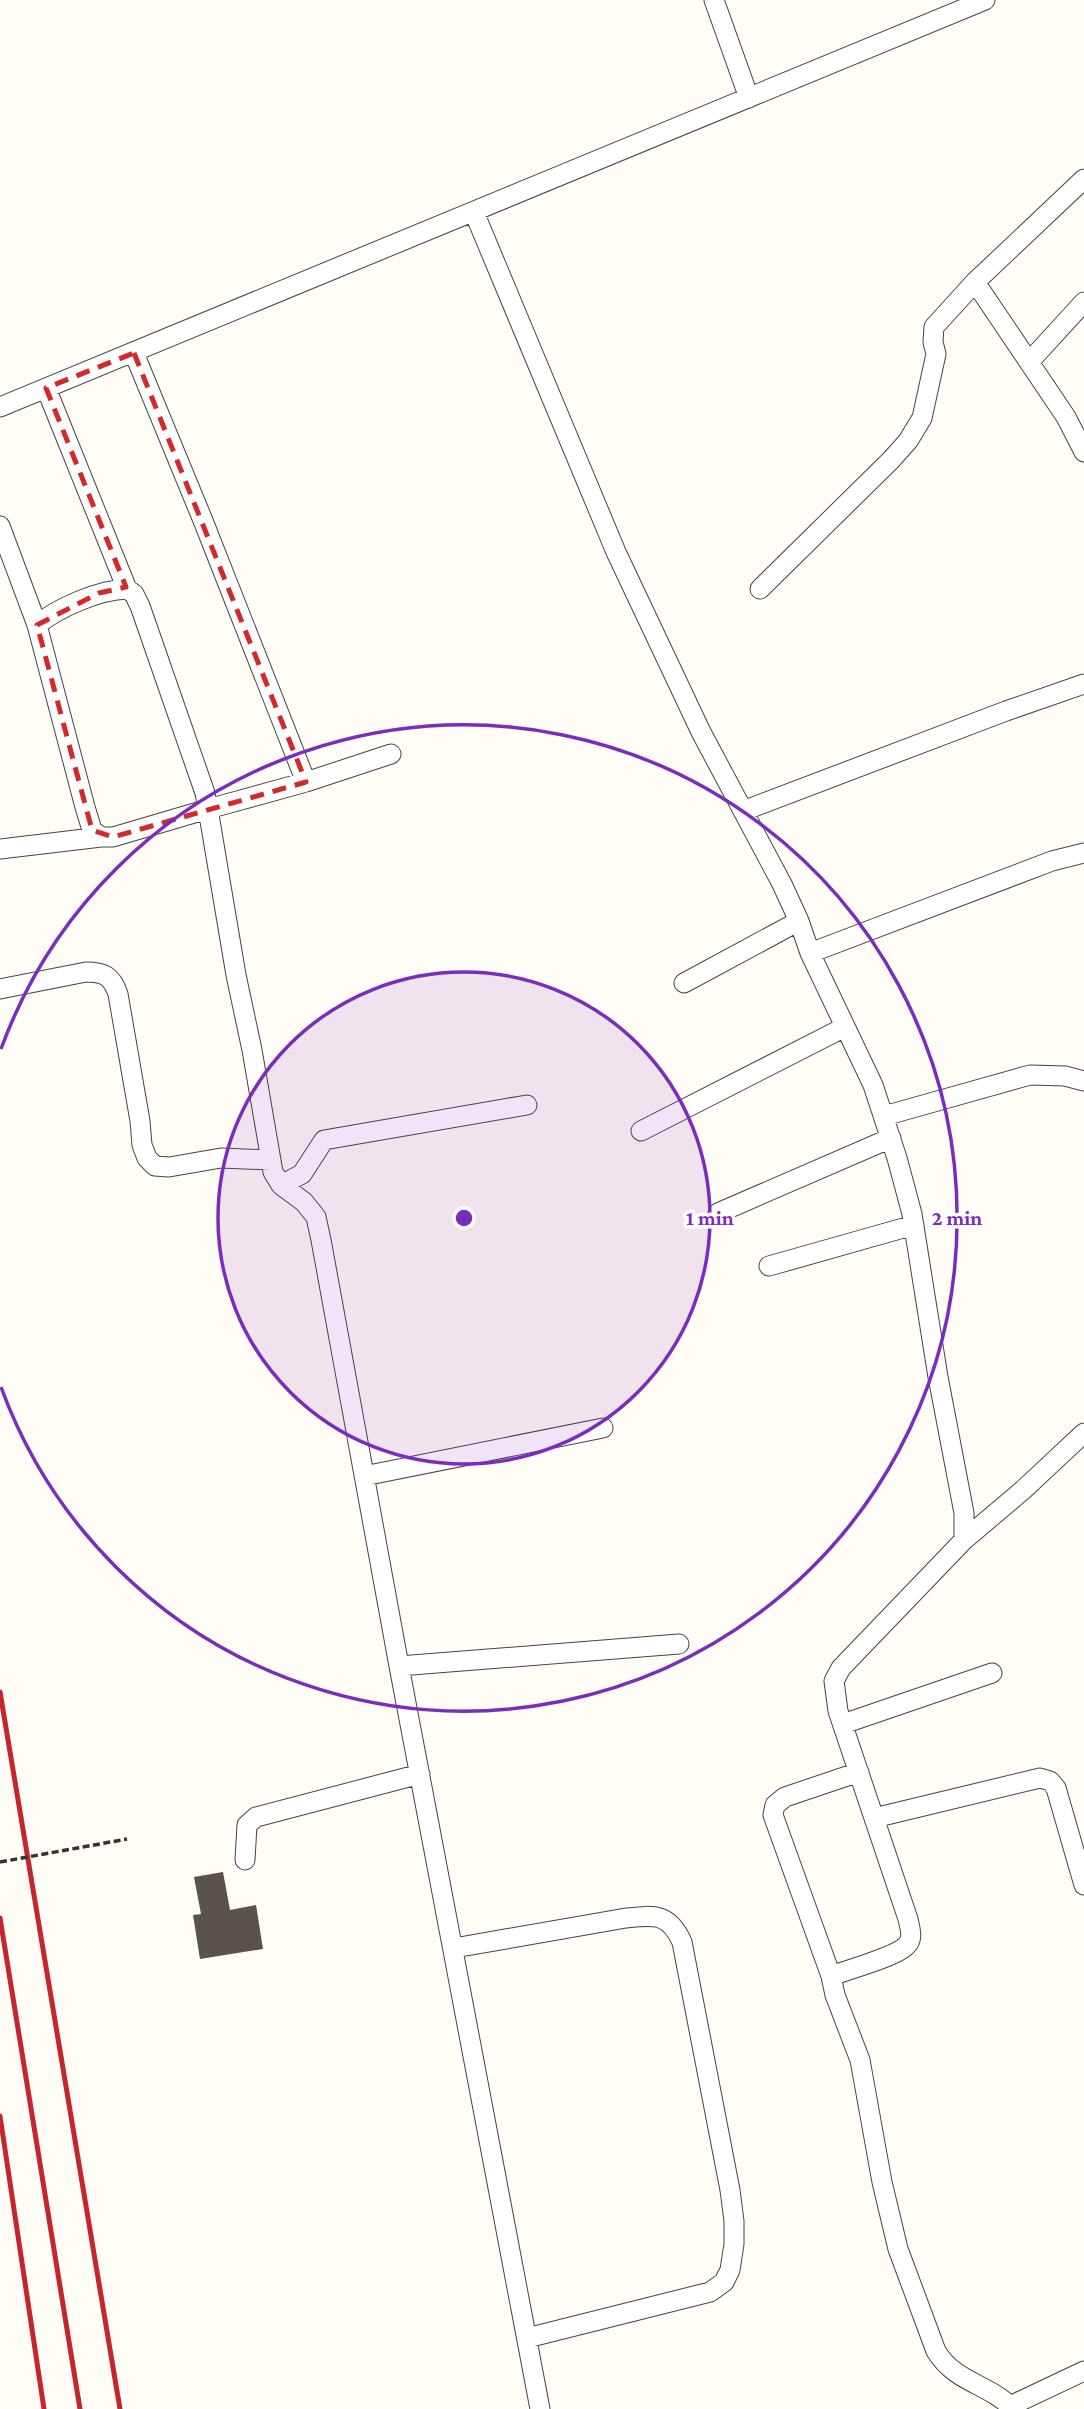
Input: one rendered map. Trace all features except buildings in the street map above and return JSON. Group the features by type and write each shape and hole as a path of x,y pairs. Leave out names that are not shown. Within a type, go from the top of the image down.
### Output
{"street":[{"path":"714,0 749,98"},
{"path":"0,407 985,0"},
{"path":"760,589 908,441 922,418 927,398 928,381 936,354 933,342 934,327 975,282 1084,178"},
{"path":"474,212 616,552 701,732 763,845 799,921 810,953 873,1085 891,1138 914,1225 938,1377 964,1513 964,1540"},
{"path":"975,282 1066,416 1084,452"},
{"path":"1030,361 1084,302"},
{"path":"134,353 306,782"},
{"path":"46,388 127,589 134,594 141,606 205,793 273,1172 281,1185 304,1202 316,1217 540,2409"},
{"path":"0,526 37,625 92,830 101,837"},
{"path":"37,625 47,616 99,593 127,589"},
{"path":"743,811 1006,711 1082,687"},
{"path":"0,849 113,837 306,782 391,754"},
{"path":"810,953 1052,862 1084,853"},
{"path":"684,983 799,921"},
{"path":"0,989 86,972 98,972 108,976 118,994 142,1145 147,1158 155,1166 169,1167 221,1158 271,1160"},
{"path":"641,1131 845,1027"},
{"path":"884,1116 1030,1075 1065,1076 1084,1081"},
{"path":"281,1185 302,1174 324,1140 527,1105"},
{"path":"718,1213 891,1138"},
{"path":"769,1266 914,1225"},
{"path":"364,1476 603,1428"},
{"path":"831,1976 895,1952 906,1946 912,1935 843,1724 834,1681 841,1668 964,1540 1084,1433"},
{"path":"399,1666 679,1644"},
{"path":"843,1724 992,1673"},
{"path":"859,1772 785,1797 775,1805 773,1815 831,1976 840,2011 860,2060 882,2182 898,2249 936,2351 944,2365 956,2374 1011,2407 1084,2371"},
{"path":"245,1860 247,1825 256,1817 420,1774"},
{"path":"874,1818 1040,1778 1049,1781 1056,1788 1084,1885"},
{"path":"454,1948 625,1918 649,1916 665,1919 676,1929 682,1942 730,2190 734,2244 730,2270 724,2283 710,2292 527,2338"}],"path":[{"path":"0,1862 127,1839"}],"highlighted area":[{"path":"134,353 306,782 113,837 92,830 37,625 99,593 126,587 46,388"}],"railway":[{"path":"0,1692 120,2409"},
{"path":"0,1918 80,2409"},
{"path":"0,2116 44,2409"}]}
